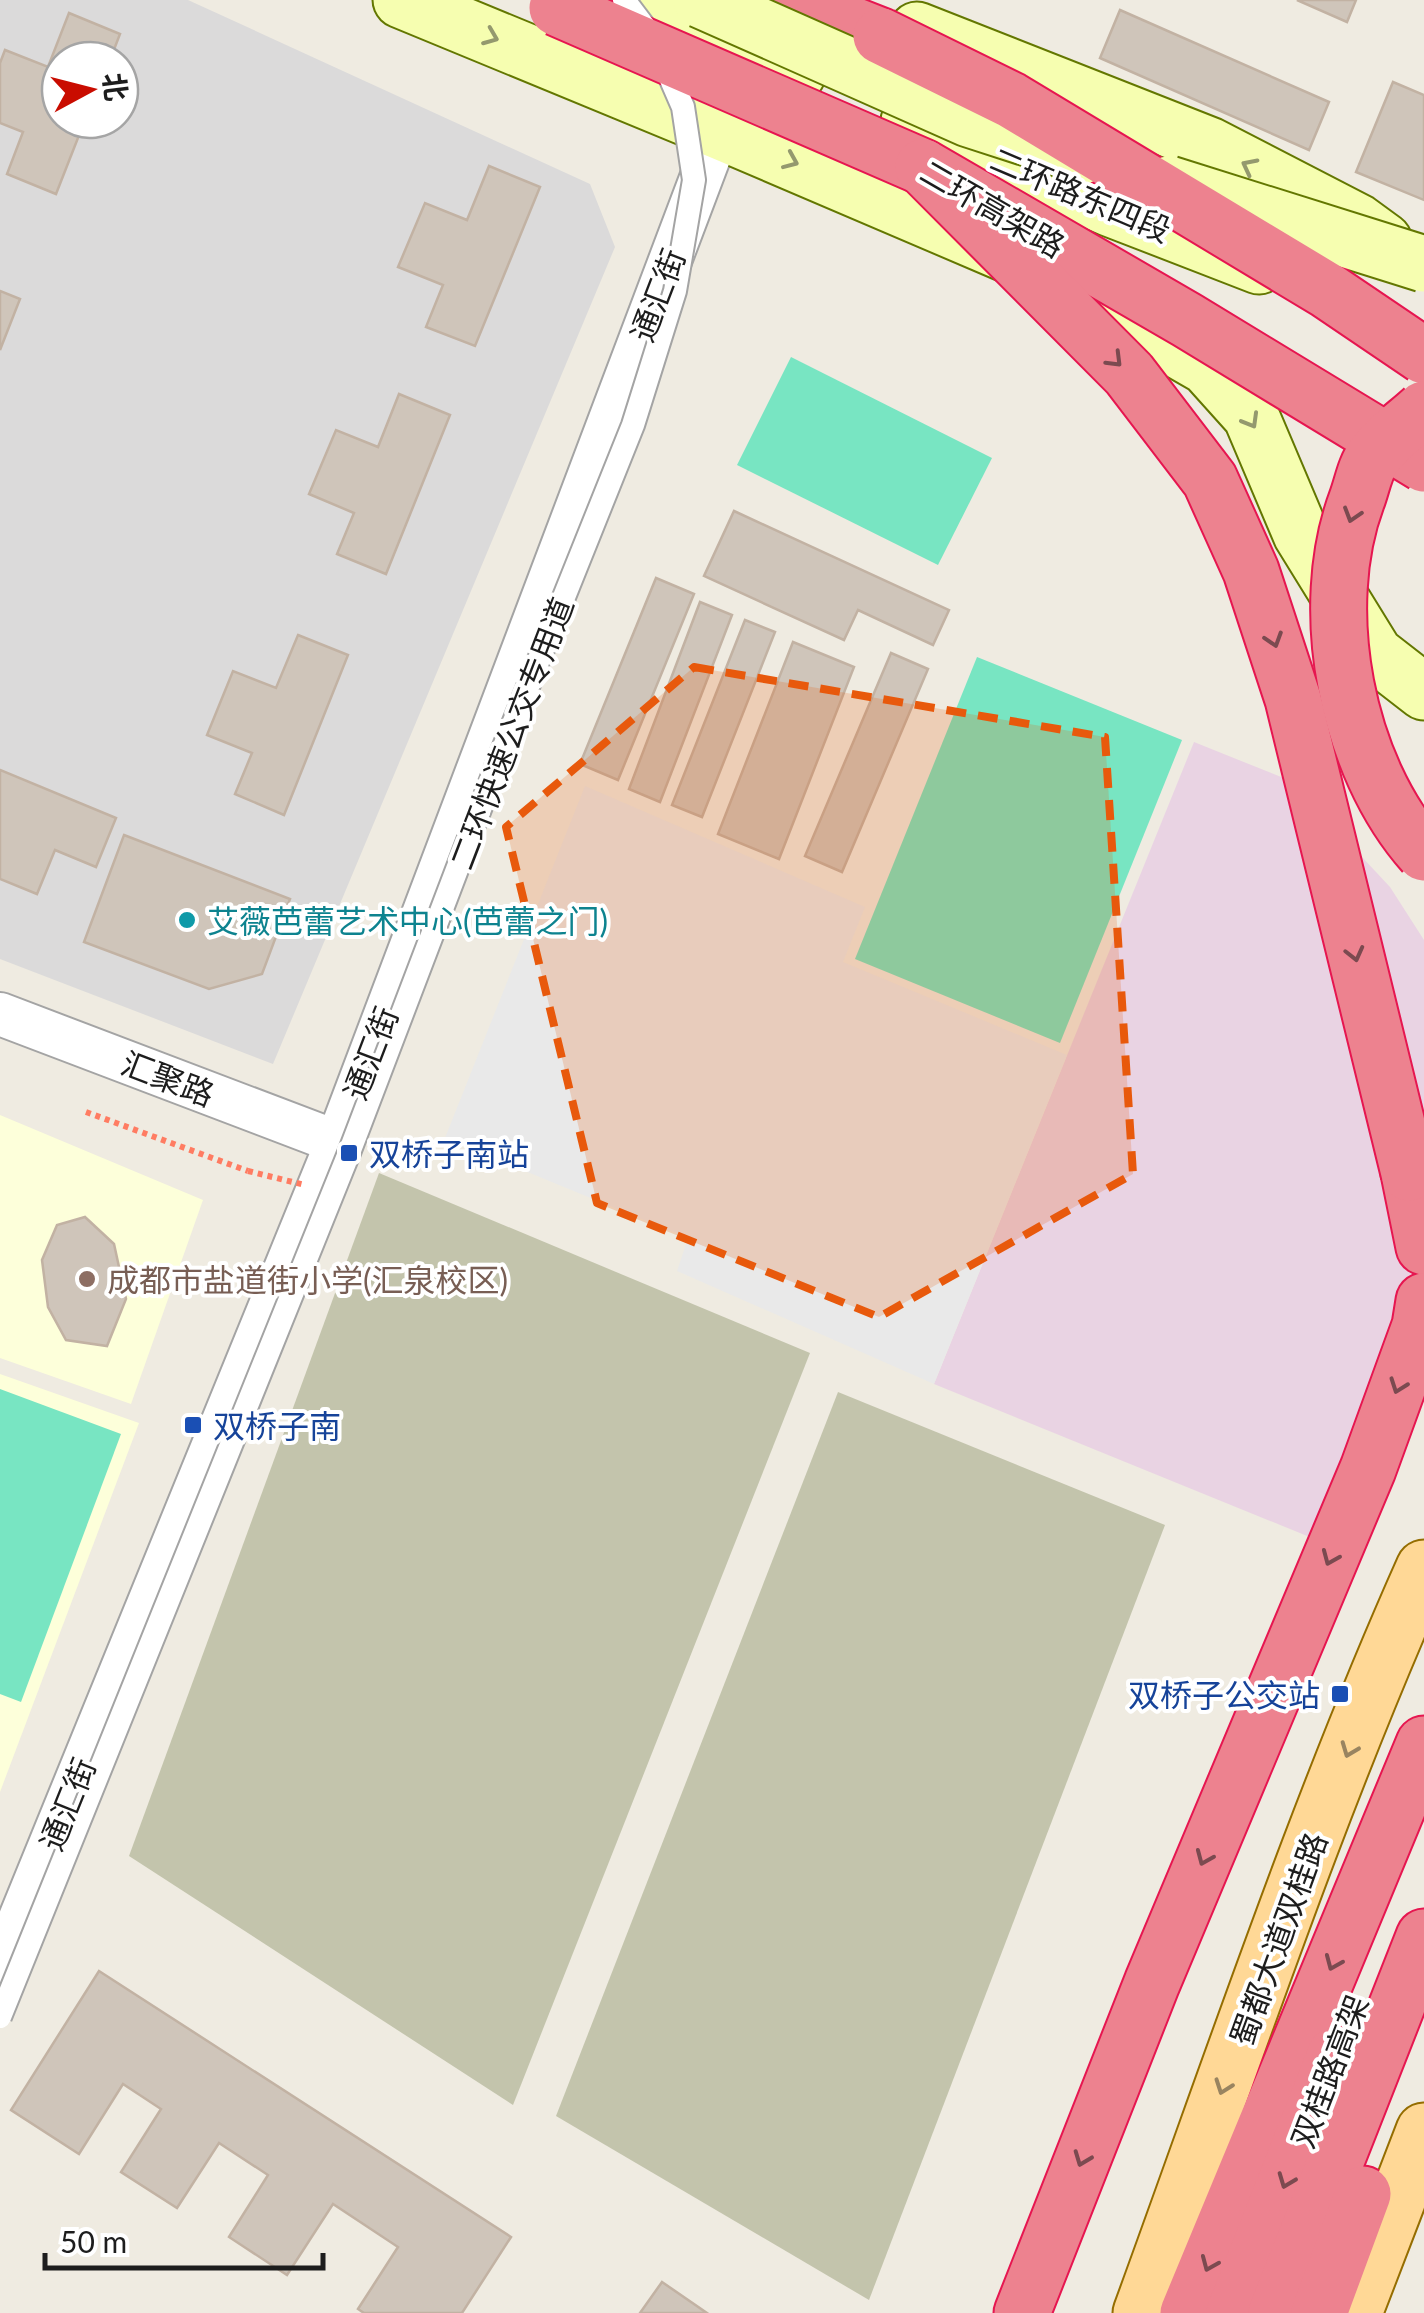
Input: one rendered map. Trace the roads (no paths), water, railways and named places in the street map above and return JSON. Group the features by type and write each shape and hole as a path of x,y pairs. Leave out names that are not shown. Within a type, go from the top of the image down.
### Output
{"highway":[{"name":"二环高架路","path":"537,0 923,167 1424,464"},
{"path":"789,0 881,36 1011,100 1328,292 1424,356"},
{"path":"923,167 1129,374 1210,480 1251,571 1293,699 1424,1247"},
{"path":"1424,408 1372,457 1348,522 1338,603 1354,721 1375,782 1424,853"},
{"path":"1022,2313 1152,1983 1368,1468 1420,1326 1424,1301"},
{"path":"1188,2313 1424,1744"},
{"name":"双桂路高架","path":"1234,2313 1424,1829"},
{"name":"双桂路高架","path":"1276,2313 1424,1937"},
{"path":"1319,2313 1424,2026"}],"main road":[{"name":"蜀都大道双桂路","path":"1141,2313 1322,1820 1424,1568"},
{"path":"1354,2313 1424,2130"}],"street":[{"path":"401,0 719,130 1020,260 1207,367 1252,416 1300,534 1375,654 1424,692"},
{"name":"二环路东四段","path":"632,0 1109,208 1424,330"},
{"name":"二环路东四段","path":"701,0 968,119 1424,266"},
{"path":"842,0 1209,146 1358,222 1424,266"},
{"name":"通汇街","path":"0,1967 337,1142 719,130"},
{"name":"汇聚路","path":"0,1014 337,1142"}],"lane":[{"name":"二环快速公交专用道","path":"0,2017 334,1191 501,754 633,425 674,291 694,180 683,107 655,42 624,0"}],"place":[{"name":"艾薇芭蕾艺术中心(芭蕾之门)","path":"187,920"},
{"name":"双桥子南站","path":"349,1153"},
{"name":"成都市盐道街小学(汇泉校区)","path":"87,1279"},
{"name":"双桥子南","path":"193,1425"},
{"name":"双桥子公交站","path":"1340,1694"}]}
